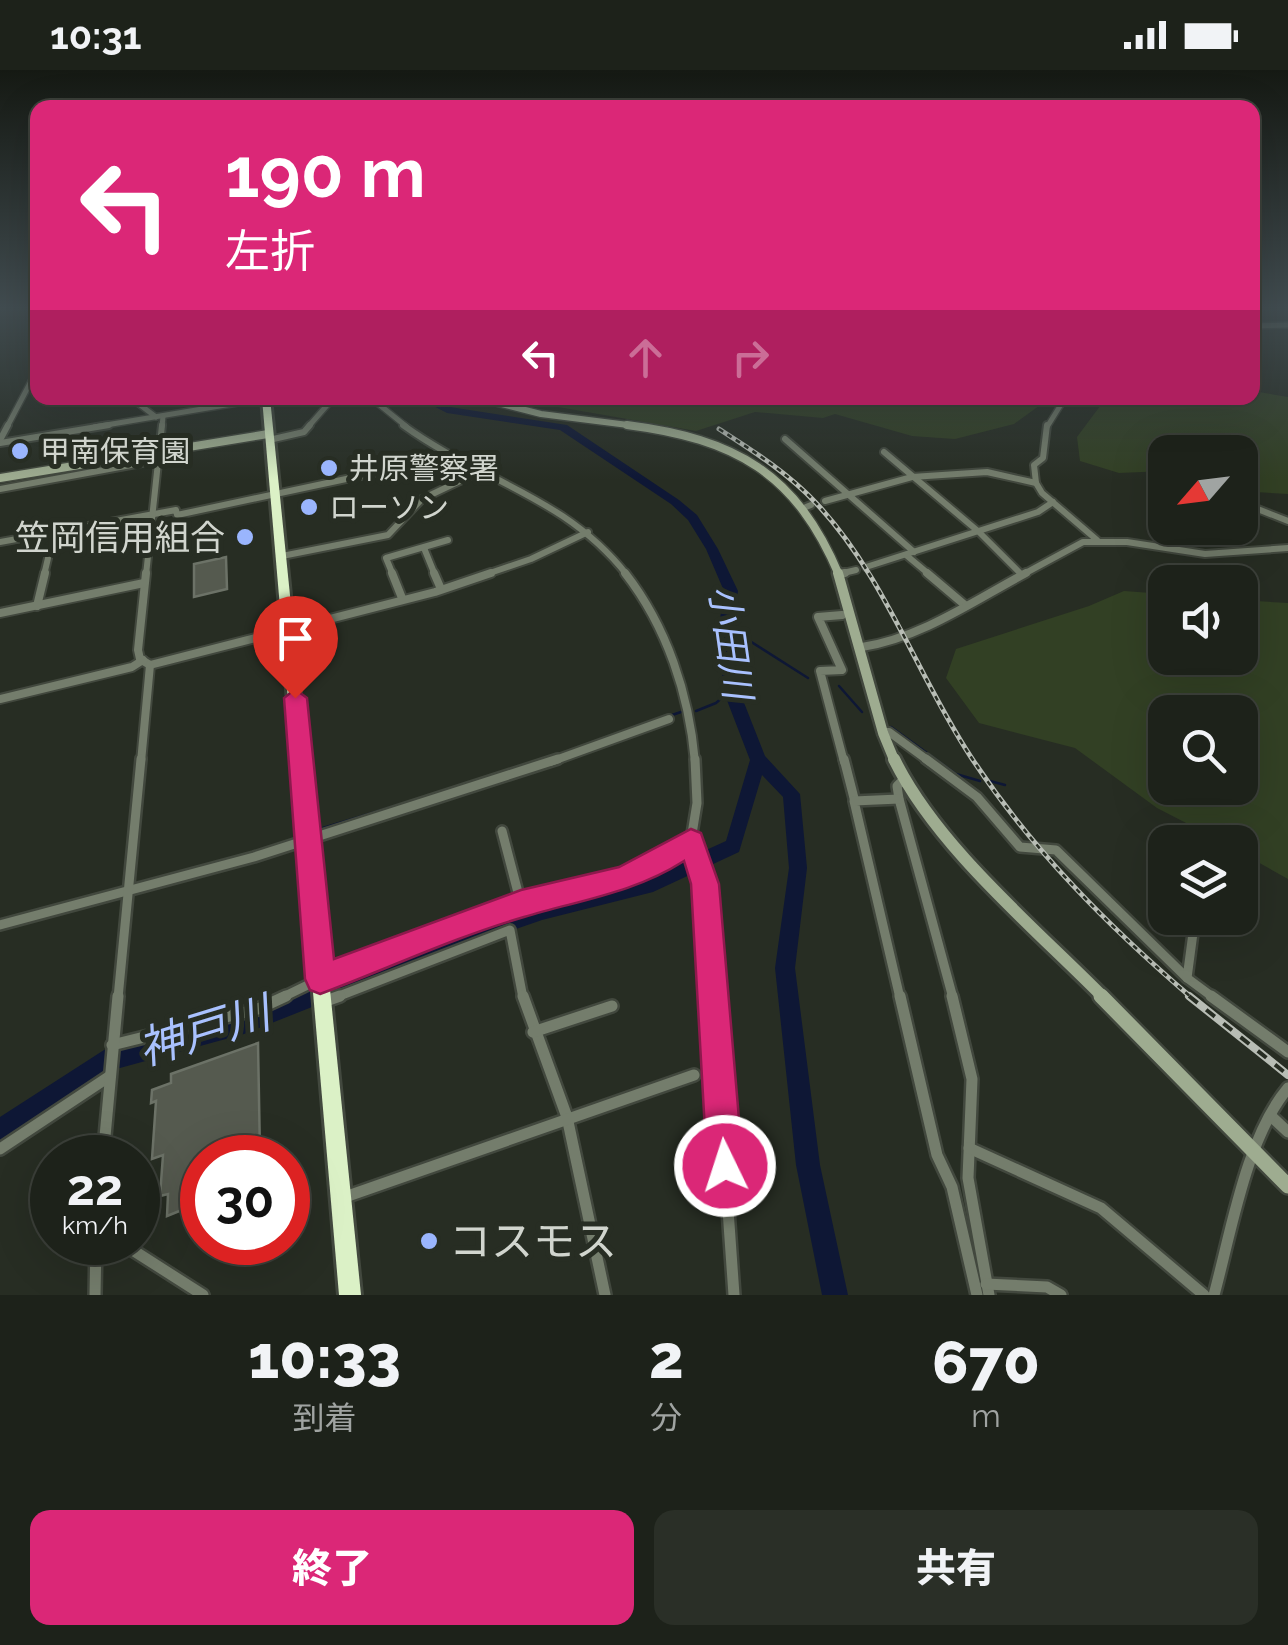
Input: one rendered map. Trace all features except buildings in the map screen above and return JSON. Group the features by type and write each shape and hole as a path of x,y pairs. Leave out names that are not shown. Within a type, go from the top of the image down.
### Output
{"highway":[{"path":"267,405 350,1295"}],"street":[{"path":"0,441 30,383"},
{"path":"141,405 159,417"},
{"path":"0,441 227,405"},
{"path":"0,478 304,432 328,405"},
{"path":"379,405 404,426 543,500 588,532 641,590 666,634 677,664 696,770 692,844 702,870 734,1295"},
{"path":"503,405 642,424 688,435 754,463 808,506 825,536 839,574 883,732 904,780 950,842 1288,1186"},
{"path":"1060,405 1048,422 1043,458 1034,465 1036,483 1096,540"},
{"path":"105,1135 146,663 138,650 159,417"},
{"path":"786,439 966,606"},
{"path":"884,452 1022,574"},
{"path":"0,489 158,456"},
{"path":"0,542 176,510 176,515 454,456"},
{"path":"282,556 388,534 427,496 483,470"},
{"path":"825,501 912,477 987,472 1036,483"},
{"path":"866,567 1038,512 1053,502"},
{"path":"1258,509 1287,521"},
{"path":"0,699 442,590 531,559 588,532"},
{"path":"402,598 386,558 448,540"},
{"path":"862,647 910,634 1064,550 1096,540 1205,554 1288,548"},
{"path":"424,548 442,590"},
{"path":"37,606 49,554"},
{"path":"839,574 856,570"},
{"path":"0,613 144,584"},
{"path":"842,615 818,617 842,670 820,672 937,1156 952,1186 984,1291"},
{"path":"0,925 254,856 594,748 669,718"},
{"path":"883,732 889,732 977,797 1020,847 1053,849 1062,855 1187,978 1288,1052"},
{"path":"904,780 896,786 968,1052 972,1079 971,1207 984,1291"},
{"path":"854,802 900,799"},
{"path":"502,830 521,904"},
{"path":"321,991 521,904 620,880 692,844"},
{"path":"112,1048 321,991 510,930 533,1032 567,1118 605,1295"},
{"path":"1187,978 1193,935"},
{"path":"533,1032 612,1006"},
{"path":"0,1149 110,1072"},
{"path":"341,1199 694,1075"},
{"path":"1214,1295 1255,1151 1277,1097 1288,1088"},
{"path":"1272,1117 1288,1132"},
{"path":"969,1148 1100,1208 1204,1295"},
{"path":"95,1295 96,1265"},
{"path":"156,1265 204,1295"},
{"path":"984,1291 1047,1287 1061,1295"}],"green space":[{"path":"1260,392 1288,397 1288,494 1258,492 1258,435 1148,435 1148,472 1119,473 1080,461 1077,437 1101,405 1260,405"},
{"path":"547,405 1040,405 1014,424 955,439 912,436 835,414 823,418 755,412 696,431"},
{"path":"1124,591 1148,593 1148,675 1258,675 1258,601 1288,603 1288,879 1258,862 1258,825 1190,825 1153,805 1258,805 1258,695 1148,695 1148,801 1075,748 979,723 946,678 956,649"}],"waterway":[{"name":"小田川","path":"437,405 447,410 563,427 693,518 731,591 726,626 731,690 758,760"},
{"path":"726,626 808,678"},
{"path":"839,686 862,712"},
{"path":"696,711 716,703 731,690"},
{"path":"672,715 681,712"},
{"path":"891,727 956,774 980,781"},
{"name":"神戸川","path":"0,1131 104,1061 244,1023 458,939 542,911 653,883 733,846 758,760"},
{"name":"小田川","path":"758,760 791,794 798,868 785,968 808,1165 835,1295"},
{"path":"990,781 1005,785"},
{"path":"323,828 451,789"}],"railway":[{"path":"719,429 794,482 840,531 881,593 952,725 994,791 1073,885 1192,998"},
{"path":"1189,996 1288,1075"}],"place":[{"name":"甲南保育園","path":"20,451"},
{"name":"井原警察署","path":"329,468"},
{"name":"ローソン","path":"309,507"},
{"name":"笠岡信用組合","path":"245,537"},
{"name":"コスモス","path":"429,1241"}],"route":[{"path":"295,698 320,979 521,904 620,880 650,868 691,841 704,874 725,1166"}]}
